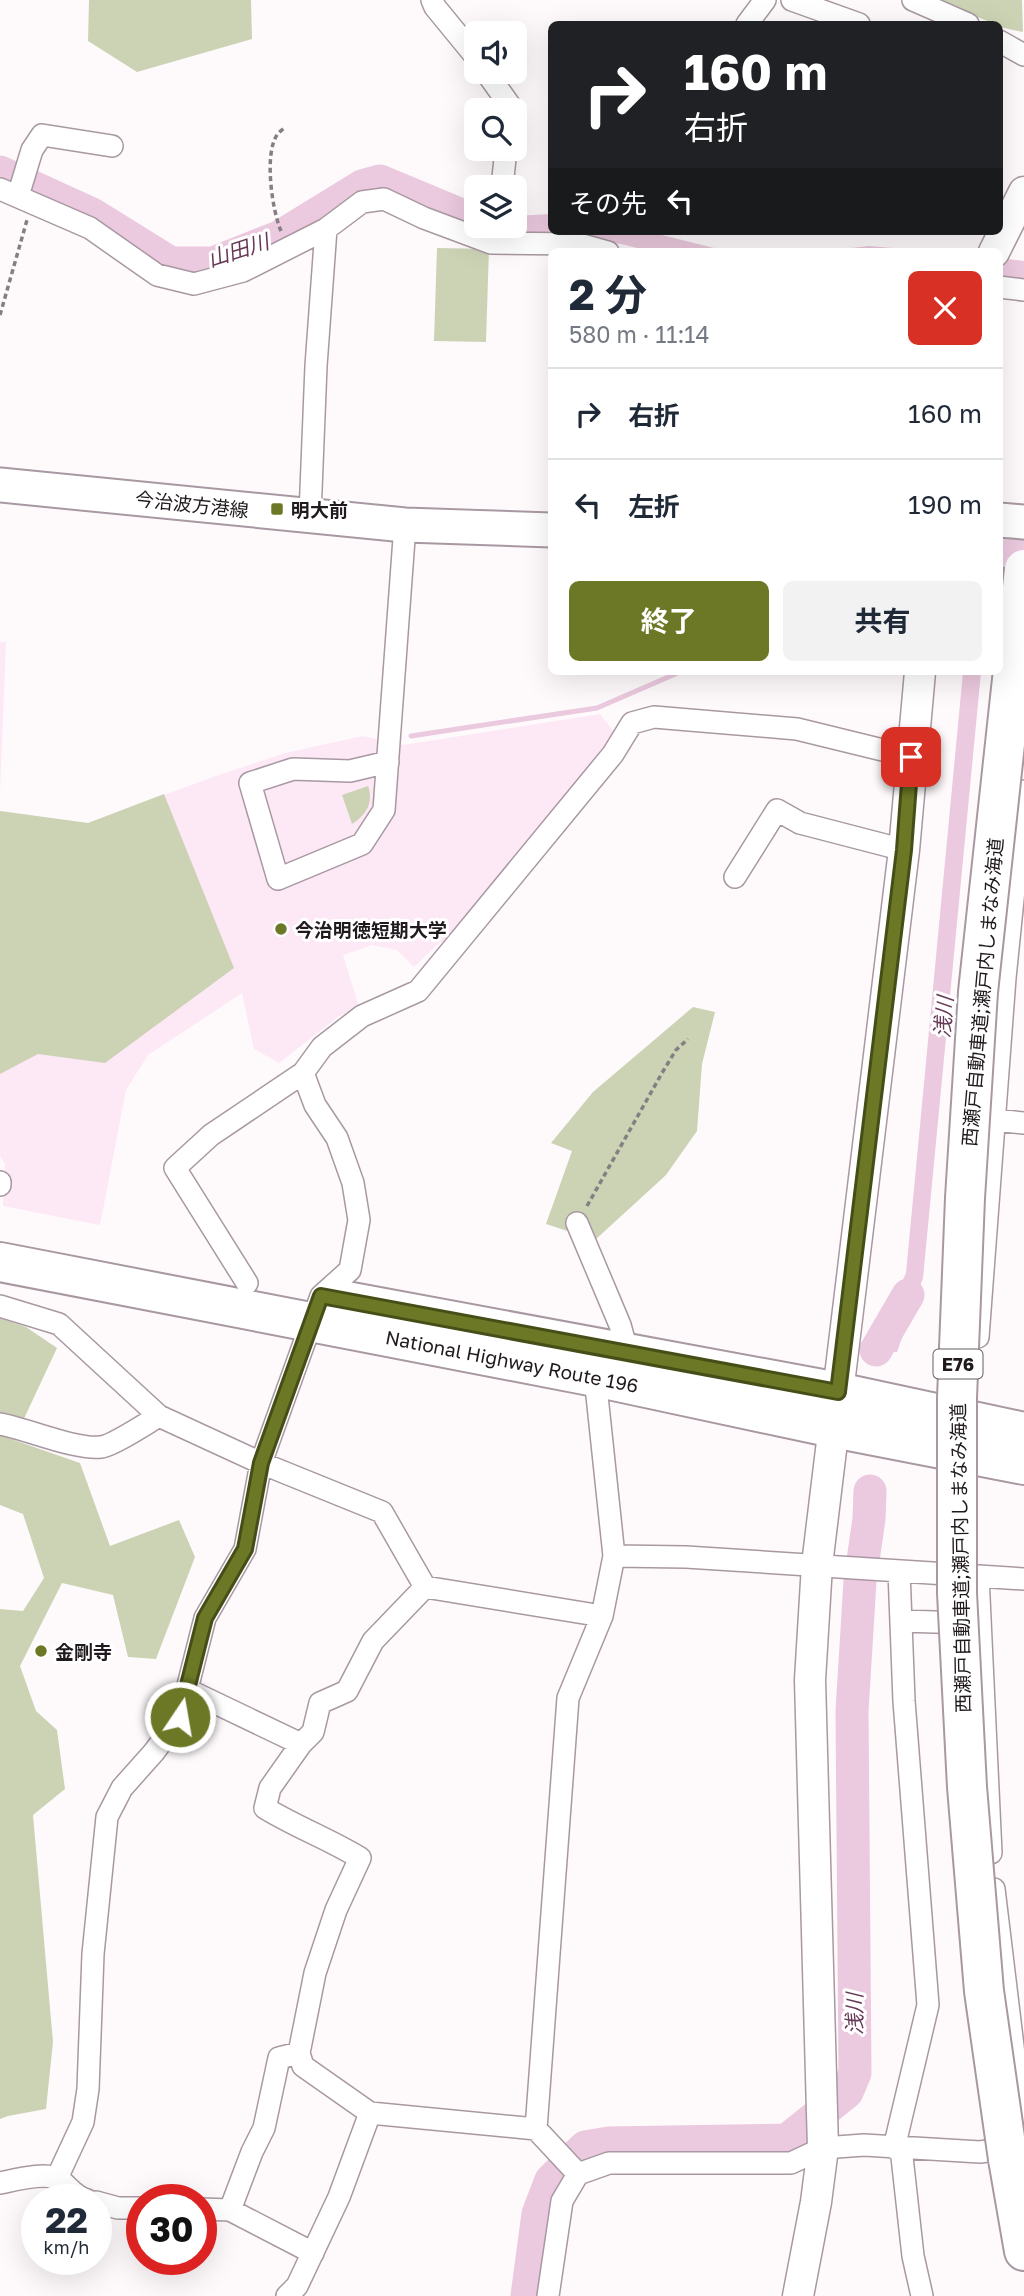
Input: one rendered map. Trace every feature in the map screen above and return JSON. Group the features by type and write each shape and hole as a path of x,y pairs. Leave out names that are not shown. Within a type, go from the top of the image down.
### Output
{"highway":[{"name":"西瀬戸自動車道;瀬戸内しまなみ海道","path":"1024,569 978,992 965,1198 957,1398 957,1593 967,1787 984,1991 1016,2152 1024,2252"},
{"name":"National Highway Route 196","path":"0,1238 247,1283 317,1309 596,1377 1024,1433"},
{"name":"National Highway Route 196","path":"0,1262 628,1354 1024,1465"}],"main road":[{"name":"今治波方港線","path":"0,485 405,525 548,530"},
{"path":"1003,520 1024,522"}],"street":[{"path":"432,0 464,42"},
{"path":"749,21 765,0"},
{"path":"792,0 846,21"},
{"path":"913,0 961,21"},
{"path":"1003,43 1024,55"},
{"path":"112,146 42,135 32,150 17,195 90,228 157,275 194,284 243,271 326,229 362,202 384,198 424,218 464,227"},
{"path":"1003,234 1024,192"},
{"path":"310,515 318,326 326,229"},
{"path":"527,236 583,240 600,248"},
{"path":"1003,288 1024,290"},
{"path":"388,762 350,771 293,769 250,783 278,879 362,844 384,810 388,762 405,525"},
{"path":"798,2296 823,2148 810,1680 817,1565 904,850 920,675"},
{"path":"247,1283 175,1168 211,1135 303,1073 322,1047 362,1016 418,991 613,754 632,723 654,717 797,729 911,757"},
{"path":"976,1390 1005,978 1024,791"},
{"path":"735,877 777,810 800,823 904,850"},
{"path":"57,2178 83,2122 88,2089 93,1954 107,1817 122,1788 180,1717 205,1618 245,1549 261,1463 317,1309 350,1270 359,1220 353,1183 337,1138 314,1105 303,1073"},
{"path":"994,1120 1024,1123"},
{"path":"577,1223 620,1325 628,1354"},
{"path":"0,1306 59,1324 159,1416 261,1463 382,1511 425,1587"},
{"path":"536,2129 568,1698 602,1616 614,1556 596,1377"},
{"path":"0,1424 73,1443 102,1447 159,1416"},
{"path":"614,1556 686,1557 1024,1579"},
{"path":"899,1571 904,1701 928,2005 898,2148 922,2296"},
{"path":"978,1576 992,1876 1020,2069 1024,2120"},
{"path":"425,1587 602,1616"},
{"path":"425,1587 373,1641 347,1691 320,1703 313,1732 270,1788 265,1808 360,1858 336,1910 316,1972 299,2053 303,2066 370,2113 536,2129 578,2174"},
{"path":"901,1621 979,1623"},
{"path":"186,1689 302,1744"},
{"path":"230,2210 264,2128 279,2058 299,2053"},
{"path":"287,2296 297,2286 313,2253 370,2113"},
{"path":"548,2296 562,2201 578,2174 610,2163 791,2163 823,2148 864,2145 1016,2152"},
{"path":"0,2183 32,2177 57,2178 64,2184"},
{"path":"217,2210 230,2210 313,2253"}],"path":[{"path":"278,224 273,198 271,156 277,135 286,127"},
{"path":"0,315 17,195"},
{"path":"577,1223 662,1073 676,1050 688,1039"}],"shaded area":[{"path":"0,642 6,642 0,793"},
{"path":"600,714 618,737 454,935 438,944 414,967 397,950 372,945 343,955 359,1007 338,1017 279,1063 254,1049 242,993 148,1055 126,1090 100,1225 3,1206 5,1164 0,1156 0,811 88,823 285,753 363,736 403,745"}],"green space":[{"path":"89,0 251,0 252,39 137,72 88,41"},
{"path":"937,0 1022,0 1023,32 1003,28 1003,21 987,21"},
{"path":"437,248 489,249 486,342 434,341"},
{"path":"368,786 370,798 367,808 352,824 342,795"},
{"path":"164,794 234,968 105,1063 38,1054 0,1074 0,811 88,823"},
{"path":"693,1007 715,1012 702,1064 697,1131 666,1175 595,1240 546,1224 572,1151 551,1143 593,1092"},
{"path":"0,1318 26,1327 57,1348 14,1440 80,1463 110,1546 179,1520 195,1557 156,1659 128,1657 113,1595 62,1583 20,1666 36,1711 57,1730 65,1789 33,1815 53,2042 46,2109 0,2119 0,1609 23,1611 44,1578 23,1514 0,1505"}],"water":[{"path":"384,174 464,202 464,224 377,189"},
{"path":"548,214 548,235 662,235 714,248 638,248 527,234 527,215"},
{"path":"869,246 892,248 851,248"},
{"path":"1003,258 1024,261 1024,280 1003,277"},
{"path":"1003,533 1024,535 1024,589 1014,594 1003,606"},
{"path":"963,675 981,675 923,1278 897,1352 887,1352 886,1317 906,1273"}],"waterway":[{"name":"山田川","path":"0,172 92,214 171,263 213,263 279,237 362,186 380,181 464,216"},
{"path":"411,736 597,708 673,675"},
{"name":"浅川","path":"876,1350 908,1295"},
{"name":"浅川","path":"527,2296 538,2214 551,2180 585,2147 609,2143 787,2140 847,2092 855,2073 852,1711 860,1581 870,1491"}],"place":[{"name":"明大前","path":"277,509"},
{"name":"今治明徳短期大学","path":"281,929"},
{"name":"金剛寺","path":"41,1651"}],"route":[{"path":"180,1717 205,1618 245,1549 261,1463 321,1296 838,1392 904,850 911,757"}]}
